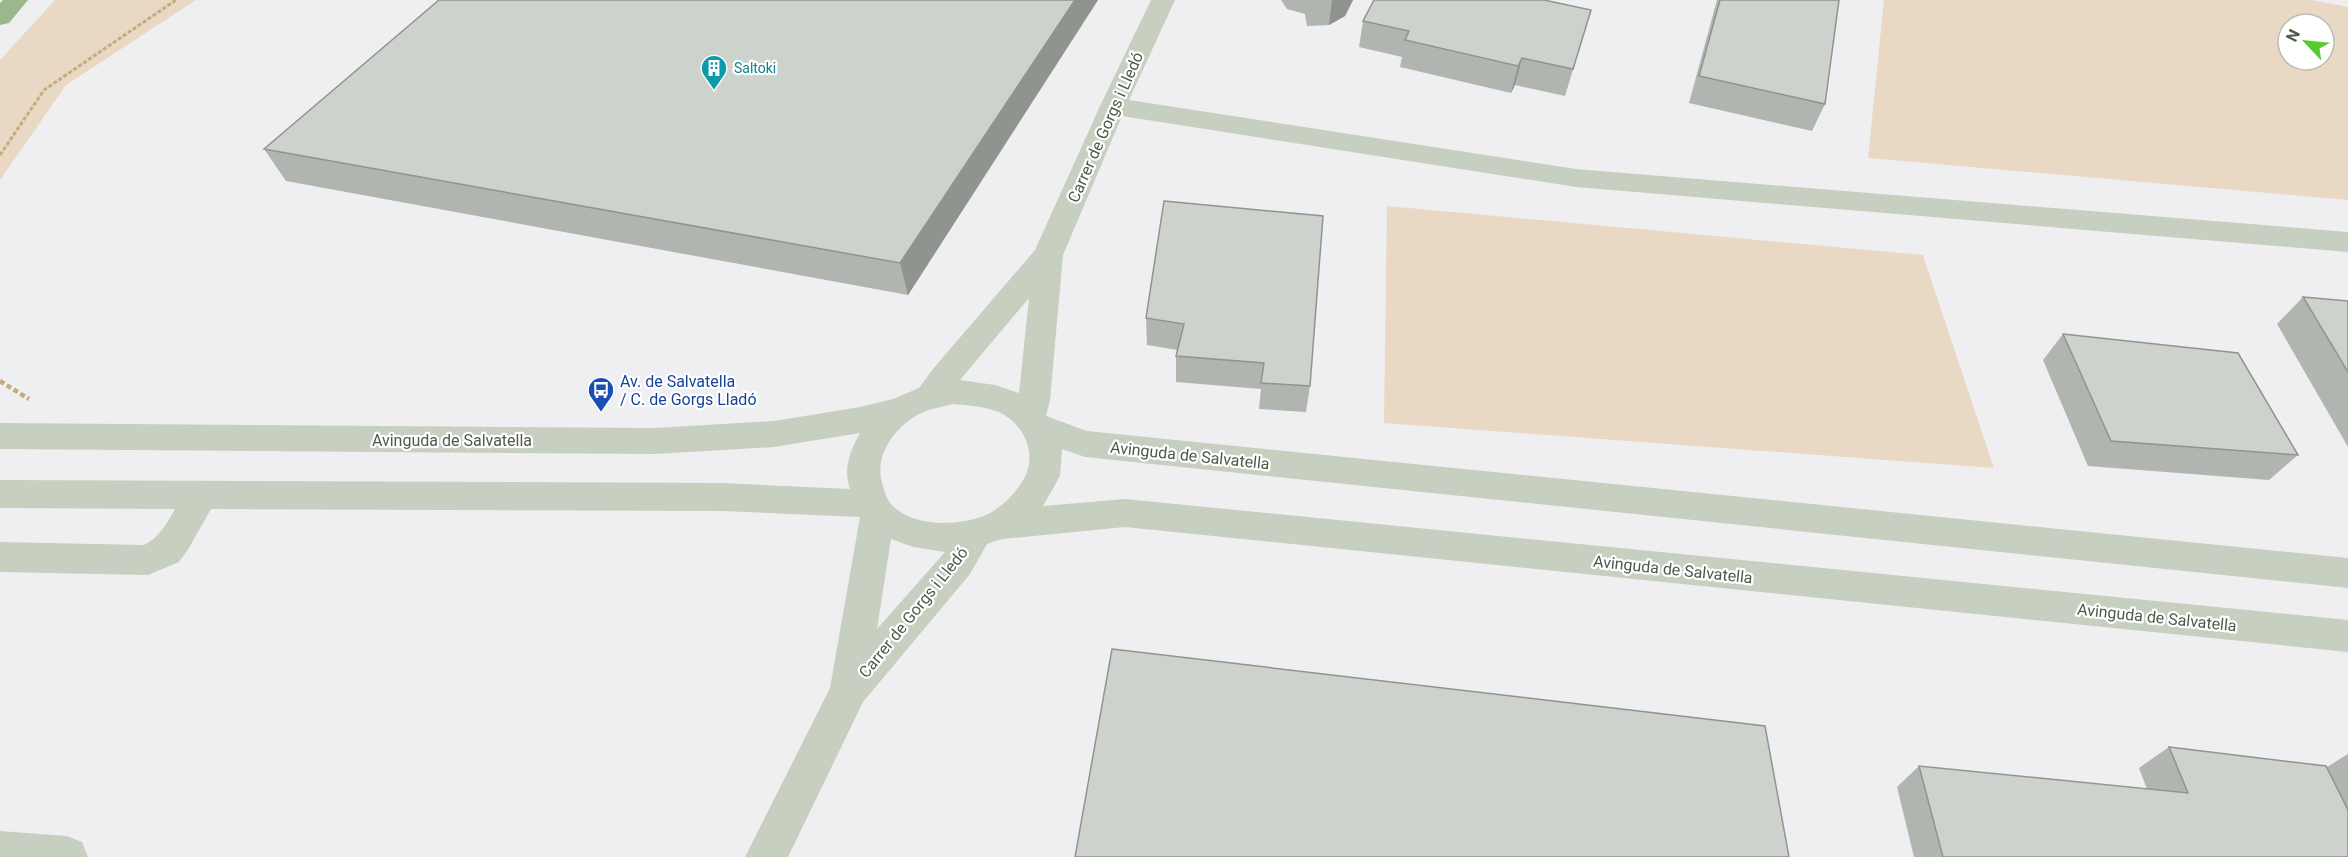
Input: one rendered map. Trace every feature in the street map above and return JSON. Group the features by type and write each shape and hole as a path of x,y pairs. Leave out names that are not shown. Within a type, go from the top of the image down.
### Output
{"highway":[{"path":"0,18 16,0"}],"street":[{"name":"Carrer de Gorgs i Lledó","path":"916,403 944,377 1048,255 1113,106 1163,0"},
{"path":"1113,106 1576,178 2348,242"},
{"name":"Carrer de Gorgs i Lledó","path":"1034,421 1048,255"},
{"path":"952,392 986,393 1019,407 1034,421 1047,452 1044,477 1023,508 987,529 957,538 926,537 900,529 875,508 863,484 863,459 879,430 916,403 952,392"},
{"name":"Avinguda de Salvatella","path":"0,436 655,441 774,434 860,420 916,403"},
{"name":"Avinguda de Salvatella","path":"1034,421 1086,444 2348,573"},
{"path":"0,557 148,560 166,551 177,538 201,494"},
{"path":"0,495 722,497 875,508"},
{"name":"Carrer de Gorgs i Lledó","path":"849,690 875,508"},
{"name":"Avinguda de Salvatella","path":"987,529 1125,513 2348,636"},
{"name":"Carrer de Gorgs i Lledó","path":"766,857 849,690 987,529"},
{"path":"0,852 67,857"}],"path":[{"path":"0,155 44,90 176,0"}],"shaded area":[{"path":"55,0 196,0 66,85 0,180 0,60"},
{"path":"1884,0 2312,0 2348,7 2348,200 1868,158"},
{"path":"1387,206 1923,255 1994,468 1384,423"}],"building":[{"name":"Saltoki","path":"439,0 1075,0 900,263 264,149"},
{"path":"1374,0 1544,0 1591,10 1573,69 1522,58 1518,66 1405,40 1409,31 1363,21"},
{"path":"1720,0 1839,0 1825,104 1699,76"},
{"path":"1164,201 1323,216 1310,386 1261,383 1264,363 1176,356 1184,324 1146,318"},
{"path":"2303,297 2348,301 2348,372"},
{"path":"2063,334 2238,353 2298,455 2111,441"},
{"path":"1112,649 1765,726 1789,857 1075,857"},
{"path":"2169,747 2326,766 2348,810 2348,857 1943,857 1919,766 2188,793"}],"place":[{"name":"Saltoki","path":"714,91"},
{"name":"Av. de Salvatella / C. de Gorgs Lladó","path":"601,413"}]}
